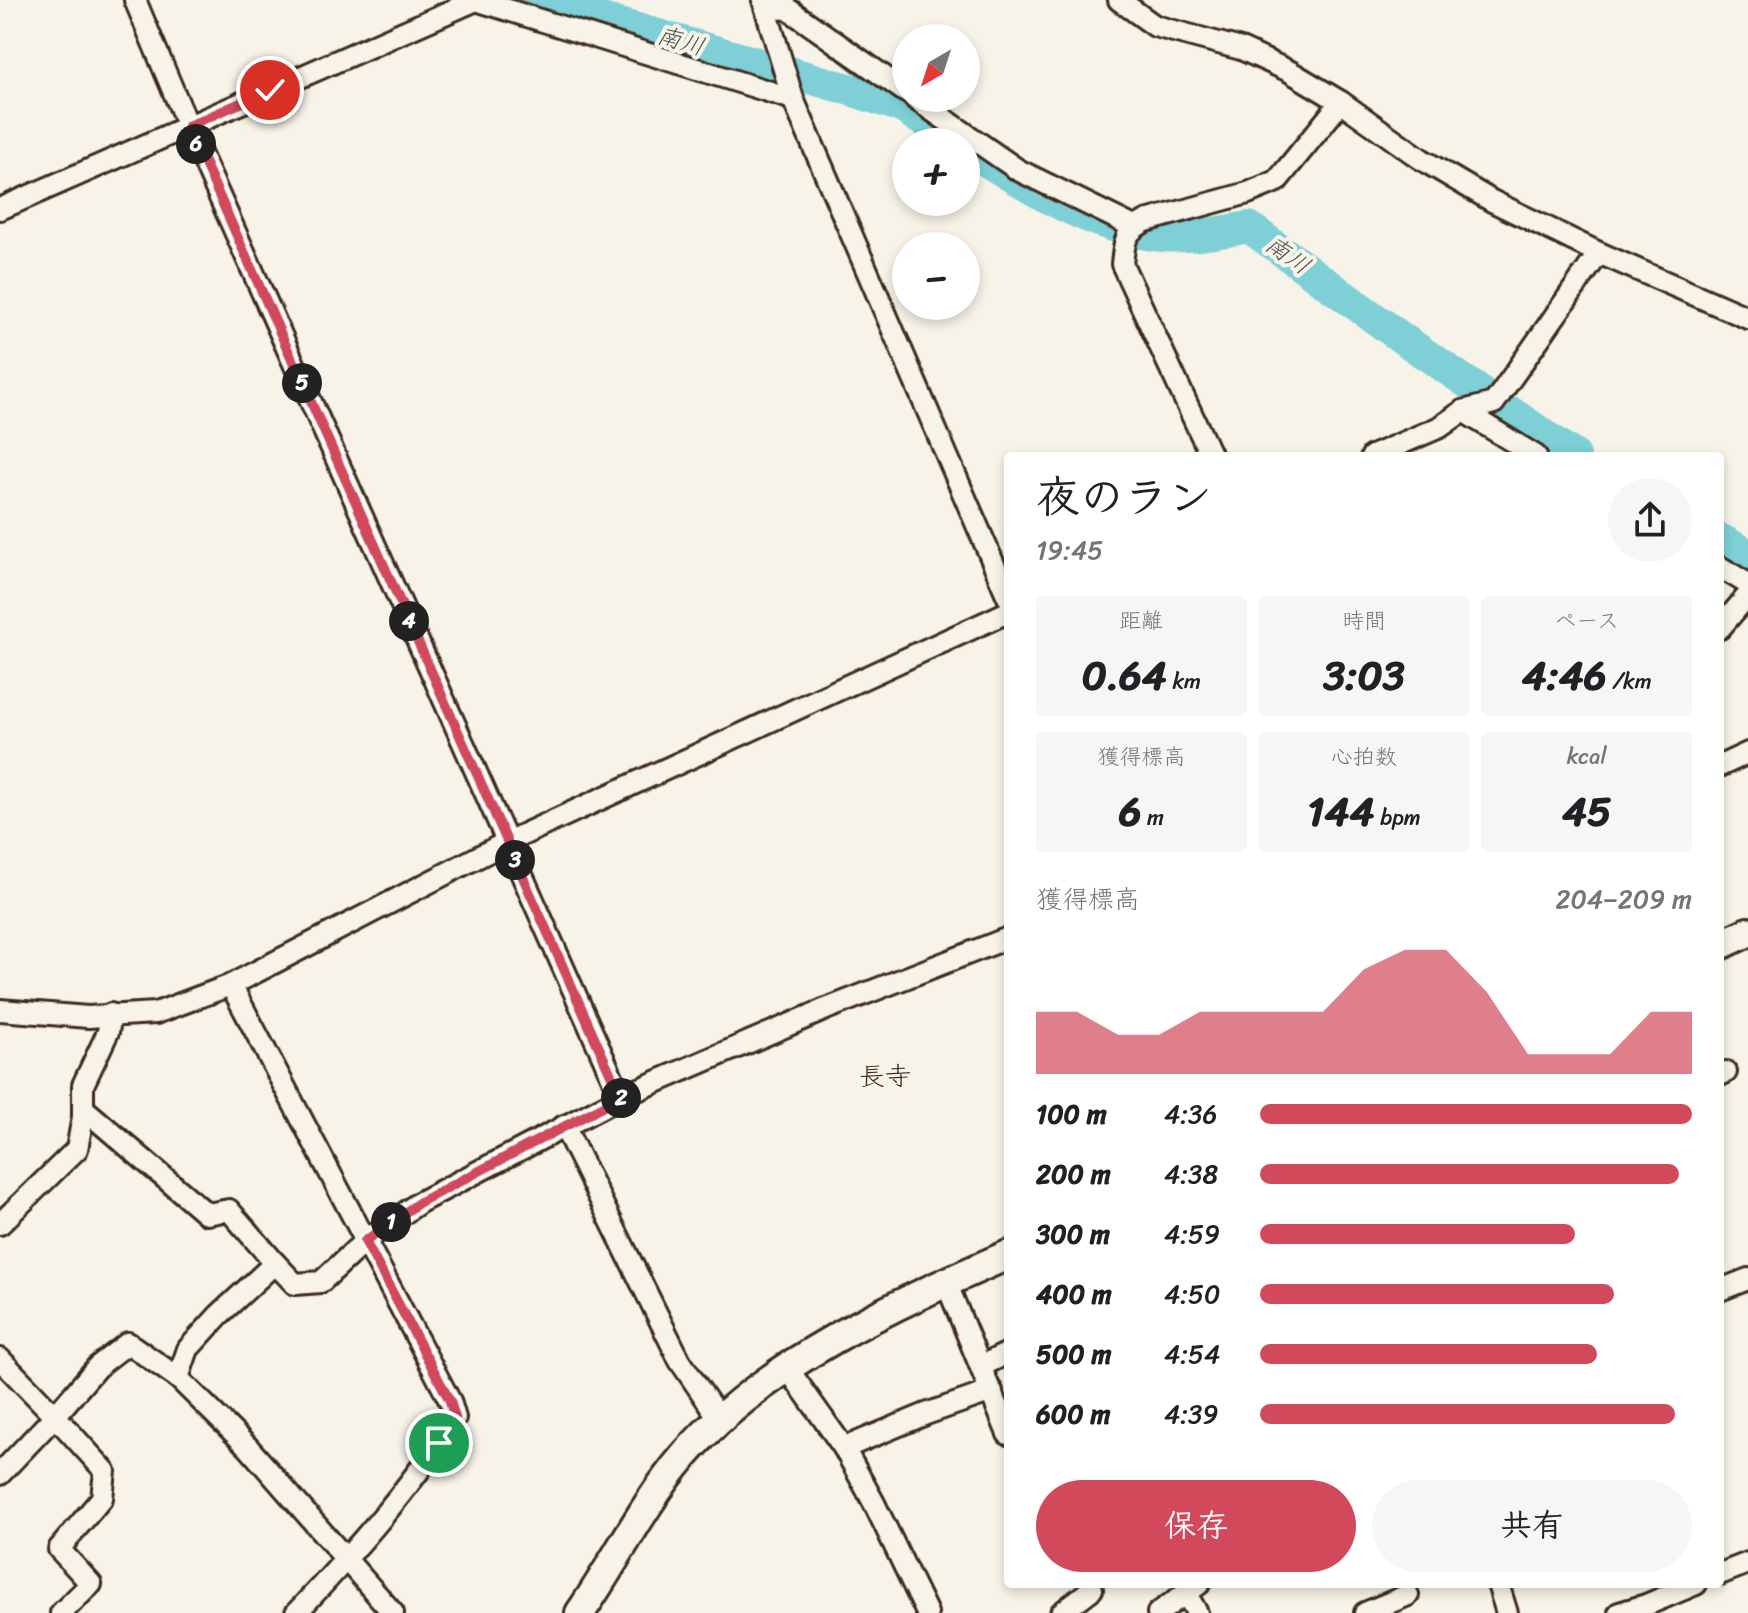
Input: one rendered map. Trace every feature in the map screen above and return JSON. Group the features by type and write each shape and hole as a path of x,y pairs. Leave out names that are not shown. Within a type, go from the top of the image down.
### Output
{"main road":[{"path":"1724,943 1748,932"},
{"path":"580,1613 651,1498 719,1418 788,1369 870,1318 1004,1257"}],"street":[{"path":"135,0 188,126 621,1097"},
{"path":"0,209 476,0 793,99"},
{"path":"1119,0 1155,26 1241,49 1289,71 1341,102 1421,159 1492,201 1599,253 1748,318"},
{"path":"892,81 794,5 765,4 793,99 1004,588"},
{"path":"1209,452 1122,264 1125,236 1146,221 1248,193 1277,181 1341,102"},
{"path":"934,112 1018,170 1134,227"},
{"path":"1381,452 1440,427 1463,411 1494,403 1599,253"},
{"path":"1463,411 1530,452"},
{"path":"1724,569 1748,584"},
{"path":"1724,623 1748,595"},
{"path":"0,1010 88,1017 156,1013 231,985 507,842 1004,614"},
{"path":"1724,764 1748,753"},
{"path":"83,1108 207,1214 229,1210 295,1284 321,1282 365,1241 420,1202 621,1097 826,1009 1004,940"},
{"path":"231,985 450,1401 455,1418 439,1443 346,1559 296,1613"},
{"path":"0,1224 77,1149 83,1085 108,1032 111,1014"},
{"path":"564,1126 680,1361 719,1418"},
{"path":"178,1378 188,1349 275,1263"},
{"path":"1724,1288 1748,1279"},
{"path":"946,1282 1004,1419"},
{"path":"0,1474 97,1367 128,1343 178,1378 248,1447 393,1613"},
{"path":"981,1366 1004,1355"},
{"path":"0,1359 105,1471 102,1498 59,1549 91,1584 61,1613"},
{"path":"788,1369 844,1448 927,1613"},
{"path":"844,1448 992,1391"},
{"path":"1724,1572 1748,1563"},
{"path":"1061,1613 1091,1588"},
{"path":"1499,1588 1507,1613"},
{"path":"1158,1613 1193,1589 1197,1613"},
{"path":"1619,1613 1660,1591"},
{"path":"1365,1613 1408,1597"}],"waterway":[{"name":"南川","path":"535,0 848,89 902,107 934,128"},
{"path":"818,42 892,99"},
{"name":"南川","path":"980,157 1085,216 1137,232 1174,236 1249,227 1403,339 1569,452"},
{"name":"南川","path":"1724,541 1748,554"}],"district":[{"name":"長寺","path":"885,1076"}],"route":[{"path":"270,90 188,126 621,1097 420,1202 365,1241 450,1401 455,1418 439,1443"}]}
